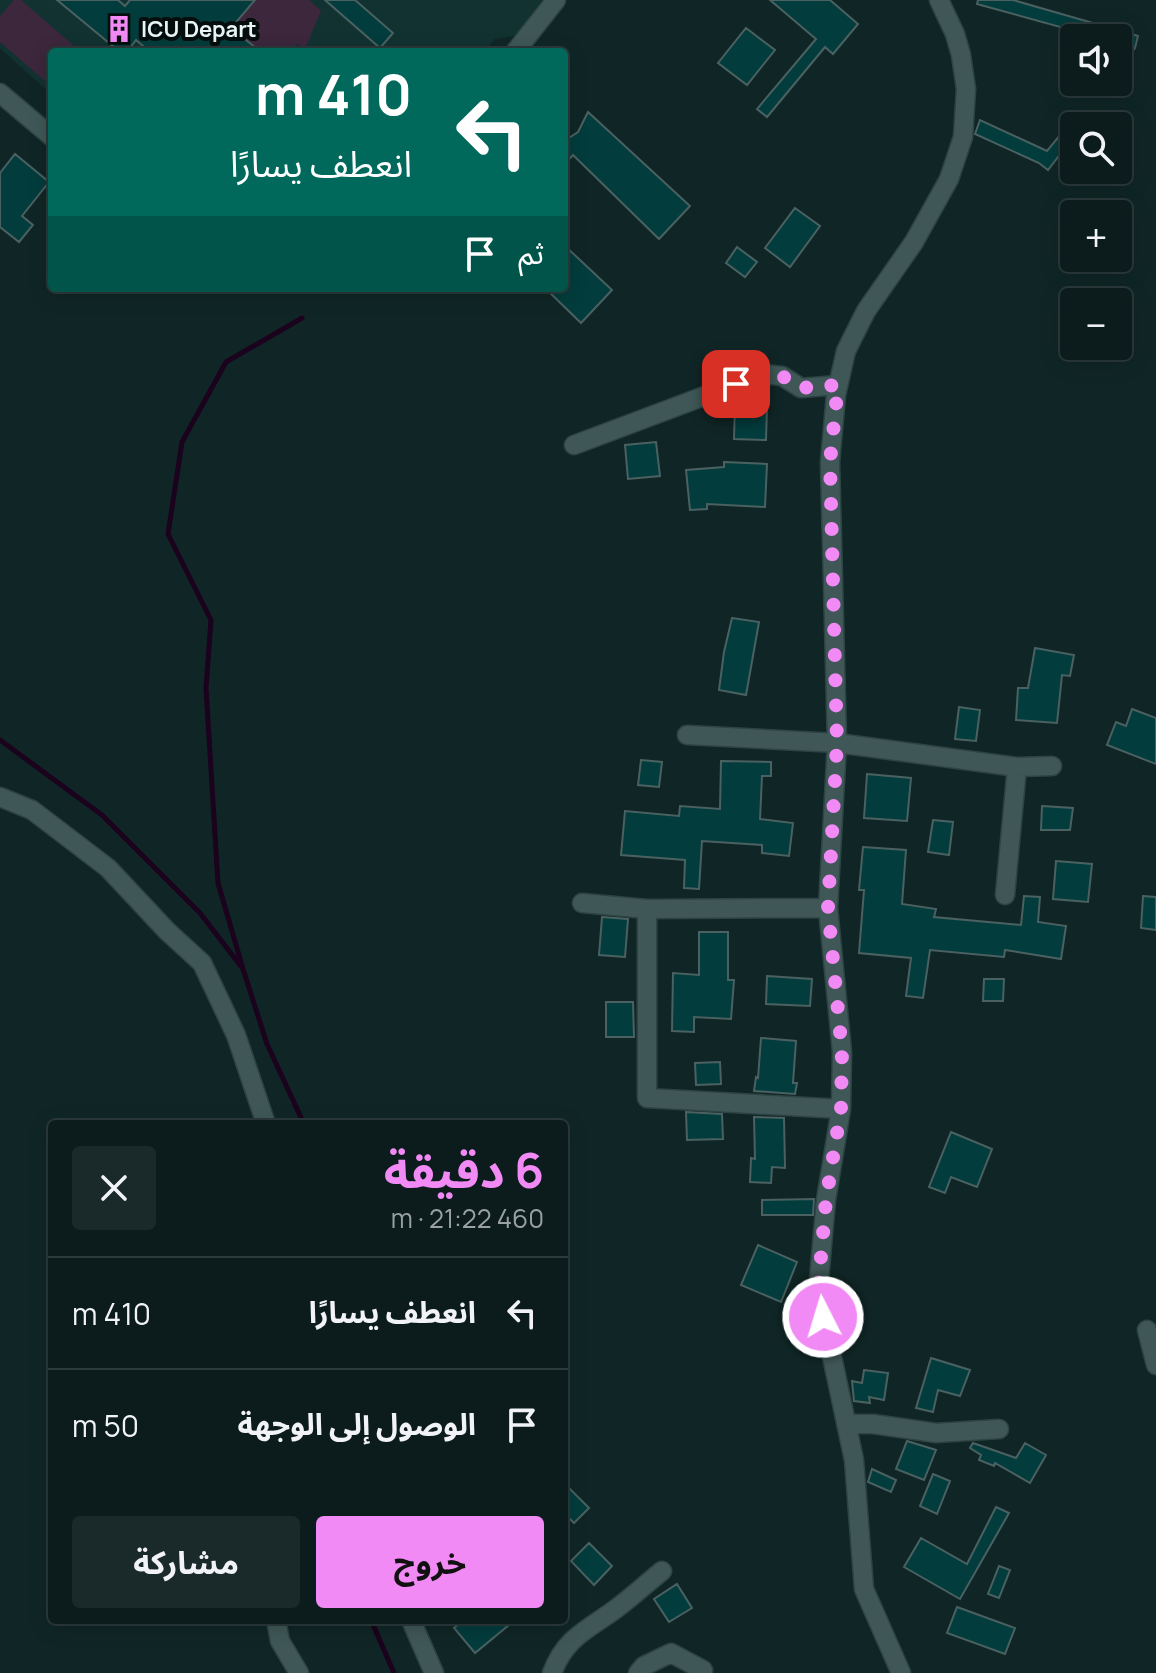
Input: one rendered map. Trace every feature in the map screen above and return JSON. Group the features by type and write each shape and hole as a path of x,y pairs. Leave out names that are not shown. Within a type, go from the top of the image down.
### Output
{"street":[{"path":"518,48 556,0"},
{"path":"901,1673 864,1589 854,1460 818,1291 826,1200 841,1109 842,1052 828,908 837,743 830,462 843,360 855,331 914,242 949,179 963,137 966,89 961,55 939,0"},
{"path":"0,93 48,134"},
{"path":"574,445 763,374 782,376 801,388 838,385"},
{"path":"687,735 837,743 1017,767 1052,766"},
{"path":"1005,895 1017,767"},
{"path":"0,797 32,810 108,868 202,963 236,1035 265,1120"},
{"path":"582,903 647,909 828,908"},
{"path":"647,909 647,1098 841,1109"},
{"path":"1147,1330 1156,1365"},
{"path":"846,1424 873,1424 936,1433 999,1429"},
{"path":"552,1673 560,1652 581,1632 616,1609 662,1571"},
{"path":"277,1624 280,1641 299,1673"},
{"path":"413,1624 434,1673"},
{"path":"638,1673 644,1666 671,1653 703,1670"}],"shaded area":[{"path":"0,0 542,0 515,36 495,39 487,48 48,48 48,91 0,48"},
{"path":"14,0 21,0 76,48 48,48 48,84 0,42 0,16"},
{"path":"255,0 309,0 321,11 305,48 297,44 294,48 255,48 231,28"}],"building":[{"path":"57,0 118,0 125,6 130,0 255,0 231,28 256,48 145,48 136,40 130,48 115,48"},
{"path":"325,0 355,0 393,33 380,48"},
{"path":"770,0 830,0 858,24 833,54 825,47 767,117 757,109 816,39"},
{"path":"978,0 1013,0 1096,24 1060,24 1060,27 977,4"},
{"path":"746,28 775,50 747,85 718,63"},
{"path":"1132,34 1138,36 1132,52"},
{"path":"588,112 690,206 659,239 573,155 568,161 568,138 578,132"},
{"path":"980,120 1047,151 1060,135 1060,154 1048,170 975,134"},
{"path":"15,154 48,181 22,216 33,225 19,242 0,227 0,173"},
{"path":"795,208 820,226 790,267 765,248"},
{"path":"737,247 757,262 745,277 726,263"},
{"path":"568,249 612,290 581,323 549,292 568,292"},
{"path":"735,404 767,405 766,440 734,439"},
{"path":"656,442 660,476 628,479 625,445"},
{"path":"724,462 767,464 765,507 707,504 707,509 690,510 686,470 724,467"},
{"path":"732,618 759,622 746,695 719,690"},
{"path":"1035,648 1074,655 1070,676 1062,675 1057,723 1016,720 1018,688 1028,688"},
{"path":"959,707 980,710 976,741 955,739"},
{"path":"1132,709 1156,718 1156,764 1107,745 1116,722 1126,726"},
{"path":"641,760 662,762 659,787 638,785"},
{"path":"721,761 771,762 771,776 762,776 760,819 793,823 789,856 762,853 762,845 702,841 699,889 684,888 685,860 621,855 625,811 679,816 680,806 720,809"},
{"path":"867,774 911,778 907,821 864,818"},
{"path":"1042,806 1073,808 1070,830 1041,830"},
{"path":"933,820 953,822 949,855 928,852"},
{"path":"863,847 906,850 902,904 936,909 934,917 1021,925 1024,896 1040,897 1038,922 1066,926 1061,959 1005,950 1004,957 930,950 923,998 906,996 911,958 859,953 864,890 859,890"},
{"path":"1056,861 1092,864 1088,902 1053,899"},
{"path":"1143,896 1156,897 1156,930 1141,928"},
{"path":"602,917 628,919 625,957 599,955"},
{"path":"699,932 728,932 728,980 734,980 731,1019 694,1017 694,1032 672,1031 673,973 699,975"},
{"path":"767,976 812,979 810,1006 766,1004"},
{"path":"984,979 1004,979 1003,1001 983,1001"},
{"path":"606,1002 633,1002 634,1037 606,1037"},
{"path":"761,1038 796,1041 795,1094 754,1091"},
{"path":"720,1062 721,1084 696,1085 695,1063"},
{"path":"686,1112 722,1114 723,1139 687,1140"},
{"path":"754,1117 784,1118 785,1168 772,1167 771,1183 750,1182 751,1158 755,1159"},
{"path":"951,1132 992,1149 977,1187 951,1177 945,1193 929,1187"},
{"path":"814,1199 813,1215 762,1215 762,1200"},
{"path":"758,1245 797,1262 781,1302 741,1285"},
{"path":"931,1358 970,1370 960,1396 938,1390 933,1412 916,1408"},
{"path":"864,1370 888,1373 884,1400 869,1397 870,1403 854,1401 852,1381 862,1383"},
{"path":"907,1441 936,1450 924,1480 896,1469"},
{"path":"973,1443 1016,1458 1025,1443 1046,1455 1030,1483 995,1463 994,1466 979,1460 981,1455 970,1448"},
{"path":"872,1469 896,1480 891,1492 868,1482"},
{"path":"933,1474 950,1481 937,1514 920,1506"},
{"path":"568,1487 589,1508 574,1523 568,1517"},
{"path":"996,1507 1009,1513 960,1599 904,1567 921,1538 967,1564"},
{"path":"589,1543 612,1566 594,1585 571,1561"},
{"path":"999,1566 1010,1570 999,1598 988,1594"},
{"path":"677,1584 692,1608 669,1622 654,1599"},
{"path":"957,1607 1015,1628 1005,1654 947,1633"},
{"path":"459,1624 510,1624 475,1653 454,1628"}],"waterway":[{"path":"243,969 218,883 206,688 211,620 168,534 182,442 226,362 302,318"},
{"path":"0,740 102,815 200,913 243,969 267,1044 302,1120"},
{"path":"373,1624 394,1673"}],"place":[{"name":"ICU Depart","path":"119,29"}],"route":[{"path":"736,384 763,374 782,376 801,388 838,385 830,462 837,743 828,908 842,1052 841,1109 826,1200 818,1291 823,1317"}]}
